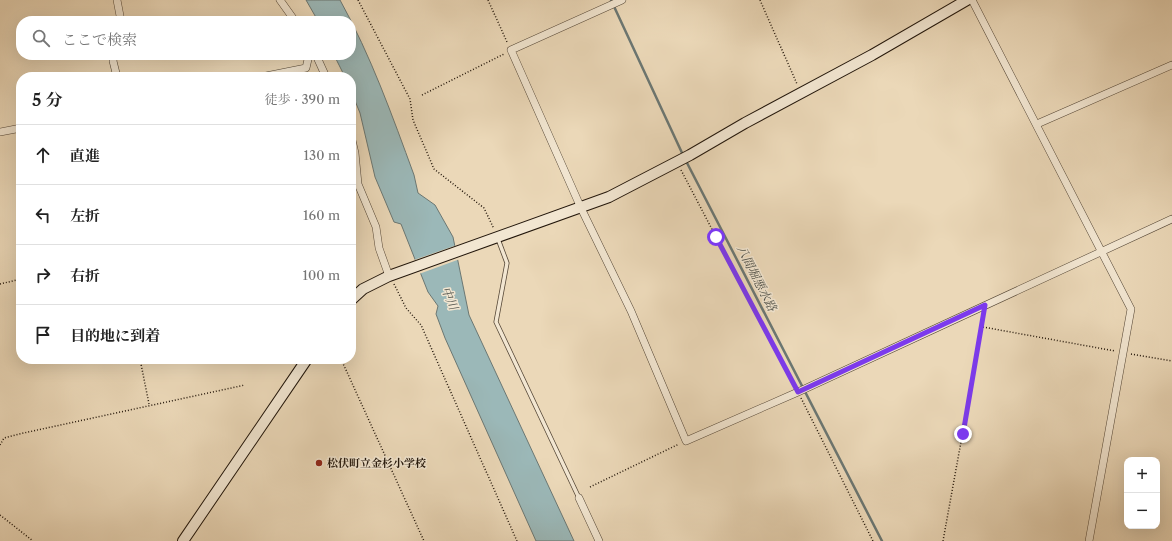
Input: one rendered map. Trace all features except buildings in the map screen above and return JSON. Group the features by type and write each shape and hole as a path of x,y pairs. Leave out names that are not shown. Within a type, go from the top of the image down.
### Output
{"street":[{"path":"117,0 120,16"},
{"path":"280,0 291,16"},
{"path":"622,0 511,50 582,208 631,311 686,441 798,392 1172,219"},
{"path":"356,295 363,289 391,275 582,208 609,197 690,156 801,93 872,55 967,0"},
{"path":"972,0 1131,309 1089,541"},
{"path":"113,60 116,72"},
{"path":"286,72 306,68 308,60"},
{"path":"318,60 324,72"},
{"path":"1037,124 1172,65"},
{"path":"0,132 16,129"},
{"path":"356,163 358,184 364,202 376,227 379,248 391,275"},
{"path":"183,541 304,364"},
{"path":"579,498 599,541"}],"lane":[{"path":"496,238 507,263 496,322 579,498"}],"path":[{"path":"358,0 410,99 413,120 434,169 484,208 496,238"},
{"path":"422,95 511,50 488,0"},
{"path":"760,0 801,93"},
{"path":"678,161 798,392 873,541"},
{"path":"391,275 406,308 421,325 516,541"},
{"path":"0,284 16,280"},
{"path":"943,541 985,305"},
{"path":"982,327 1172,361"},
{"path":"141,364 150,405"},
{"path":"343,364 424,541"},
{"path":"0,445 4,438 19,434 245,385"},
{"path":"590,488 686,441"},
{"path":"0,515 33,541"}],"water":[{"path":"306,0 340,0 348,16 315,16"},
{"name":"中川","path":"356,31 389,108 414,175 418,193 435,205 453,237 469,315 574,541 536,541 445,338 436,314 438,306 428,292 401,224 394,222 375,177 360,113 356,103 356,72 342,72 336,60 356,60"}],"pier":[{"path":"457,245 460,259 419,274 414,260"}],"waterway":[{"name":"八間堀悪水路","path":"611,0 683,155"},
{"name":"八間堀悪水路","path":"685,159 882,541"}],"place":[{"name":"松伏町立金杉小学校","path":"319,463"}],"route":[{"path":"716,237 798,392 985,305 963,434"}]}
